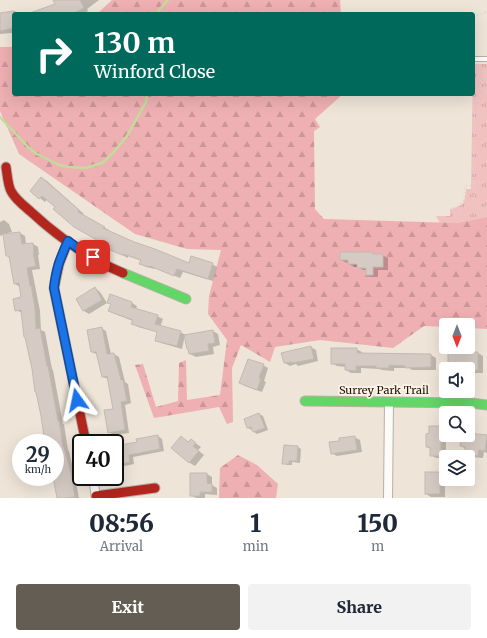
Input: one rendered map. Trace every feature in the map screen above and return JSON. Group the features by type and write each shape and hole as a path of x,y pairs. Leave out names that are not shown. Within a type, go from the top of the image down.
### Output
{"street":[{"path":"6,167 10,190 20,202 44,224 83,252 114,269 186,299"},
{"path":"68,241 55,275 54,288 84,434"},
{"name":"Surrey Park Trail","path":"305,401 471,403 487,405"},
{"path":"388,402 388,498"},
{"path":"94,486 96,497 154,488"}],"lane":[{"path":"475,59 487,59"}],"path":[{"path":"475,16 487,12"},
{"path":"475,66 481,66"},
{"path":"475,69 479,69 484,72 487,80 484,88 475,90"},
{"path":"487,91 481,95 479,99 479,118 487,116"},
{"path":"459,214 460,211 474,198 474,96"},
{"path":"473,183 487,181"},
{"path":"473,186 465,186 464,200 452,208 455,214 487,214"},
{"path":"470,203 478,207 485,207 487,204"}],"green space":[{"path":"112,0 340,0 341,12 99,12"},
{"path":"0,47 12,47 12,96 341,96 315,119 320,127 314,131 315,209 324,219 457,223 487,217 487,329 475,328 475,318 439,318 439,327 424,326 393,348 320,340 275,347 270,362 241,345 232,368 233,422 227,424 219,407 154,418 135,365 143,364 156,407 178,401 179,363 186,360 187,400 220,395 227,340 208,314 209,296 221,250 187,249 135,234 19,154 0,111"},
{"path":"475,64 487,64 487,217 457,223 440,223 436,216 450,216 450,209 461,205 465,198 466,189 471,189 472,96 475,96"},
{"path":"238,455 257,465 278,484 276,498 219,498 220,468"}],"building":[{"path":"53,0 80,0 84,8 76,12 33,12 55,4"},
{"path":"14,11 12,12 12,28 0,31 0,13"},
{"path":"41,177 79,210 78,212 105,227 103,228 134,242 189,263 191,256 213,263 208,279 177,269 174,276 150,266 139,264 141,260 123,254 122,255 101,246 102,243 74,227 53,209 55,207 42,196 39,199 30,191"},
{"path":"20,232 22,244 33,243 33,253 36,266 27,268 35,308 36,329 40,328 61,434 44,434 32,369 24,337 21,310 15,311 13,299 21,297 19,283 14,284 9,256 6,256 3,234"},
{"path":"340,252 373,252 373,254 383,254 383,267 373,267 373,275 366,275 366,268 357,268 357,264 348,264 348,260 340,260"},
{"path":"95,287 102,300 83,311 76,299"},
{"path":"110,294 132,302 131,307 158,315 155,324 181,331 177,346 155,341 157,332 131,324 133,320 108,311 111,304 107,303"},
{"path":"102,327 107,354 114,353 121,380 123,380 127,401 121,402 125,430 108,433 104,410 113,409 107,376 102,377 96,352 91,352 87,330"},
{"path":"213,330 215,343 208,344 209,351 189,354 184,335"},
{"path":"311,346 314,359 284,363 281,353"},
{"path":"331,348 357,348 357,353 431,354 431,367 405,368 405,366 389,365 389,368 376,368 376,366 356,366 356,371 345,370 345,364 331,364"},
{"path":"475,352 478,352 478,370 475,370 475,362 448,362 448,354 475,354"},
{"path":"248,359 264,364 257,390 239,383"},
{"path":"259,413 265,428 253,432 251,427 247,428 244,419"},
{"path":"429,426 439,426 439,442 441,442 441,450 439,450 439,456 430,456 430,447 426,447 426,434 429,433"},
{"path":"475,434 487,435 485,451 479,450 478,456 475,456 475,450 465,450 465,447 460,446 460,442 475,442"},
{"path":"158,435 160,449 129,455 130,462 124,463 124,444 137,442 136,439"},
{"path":"181,436 188,442 191,439 196,443 193,446 199,451 189,463 171,448"},
{"path":"355,436 357,450 331,454 329,442 339,441 339,438"},
{"path":"284,445 298,446 297,461 289,461 289,464 282,464"},
{"path":"64,447 71,473 75,497 57,498 55,486 64,486"},
{"path":"425,472 439,472 440,494 425,494"},
{"path":"190,473 207,473 207,483 212,484 212,492 200,492 200,496 190,496"}],"waterway":[{"path":"158,12 168,0"},
{"path":"0,117 29,148 37,154 59,165 86,168 102,163 113,153 127,136 146,102 147,96"}],"traffic: fast":[{"path":"123,273 186,299"},
{"path":"305,401 471,403 487,405"}],"traffic: jam":[{"path":"6,167 10,189 22,204 51,229 74,246 98,261 123,273"},
{"path":"68,241 59,264 54,288 84,434"},
{"path":"96,496 155,488"}],"route":[{"path":"77,400 54,288 55,275 68,241 93,257"}]}
